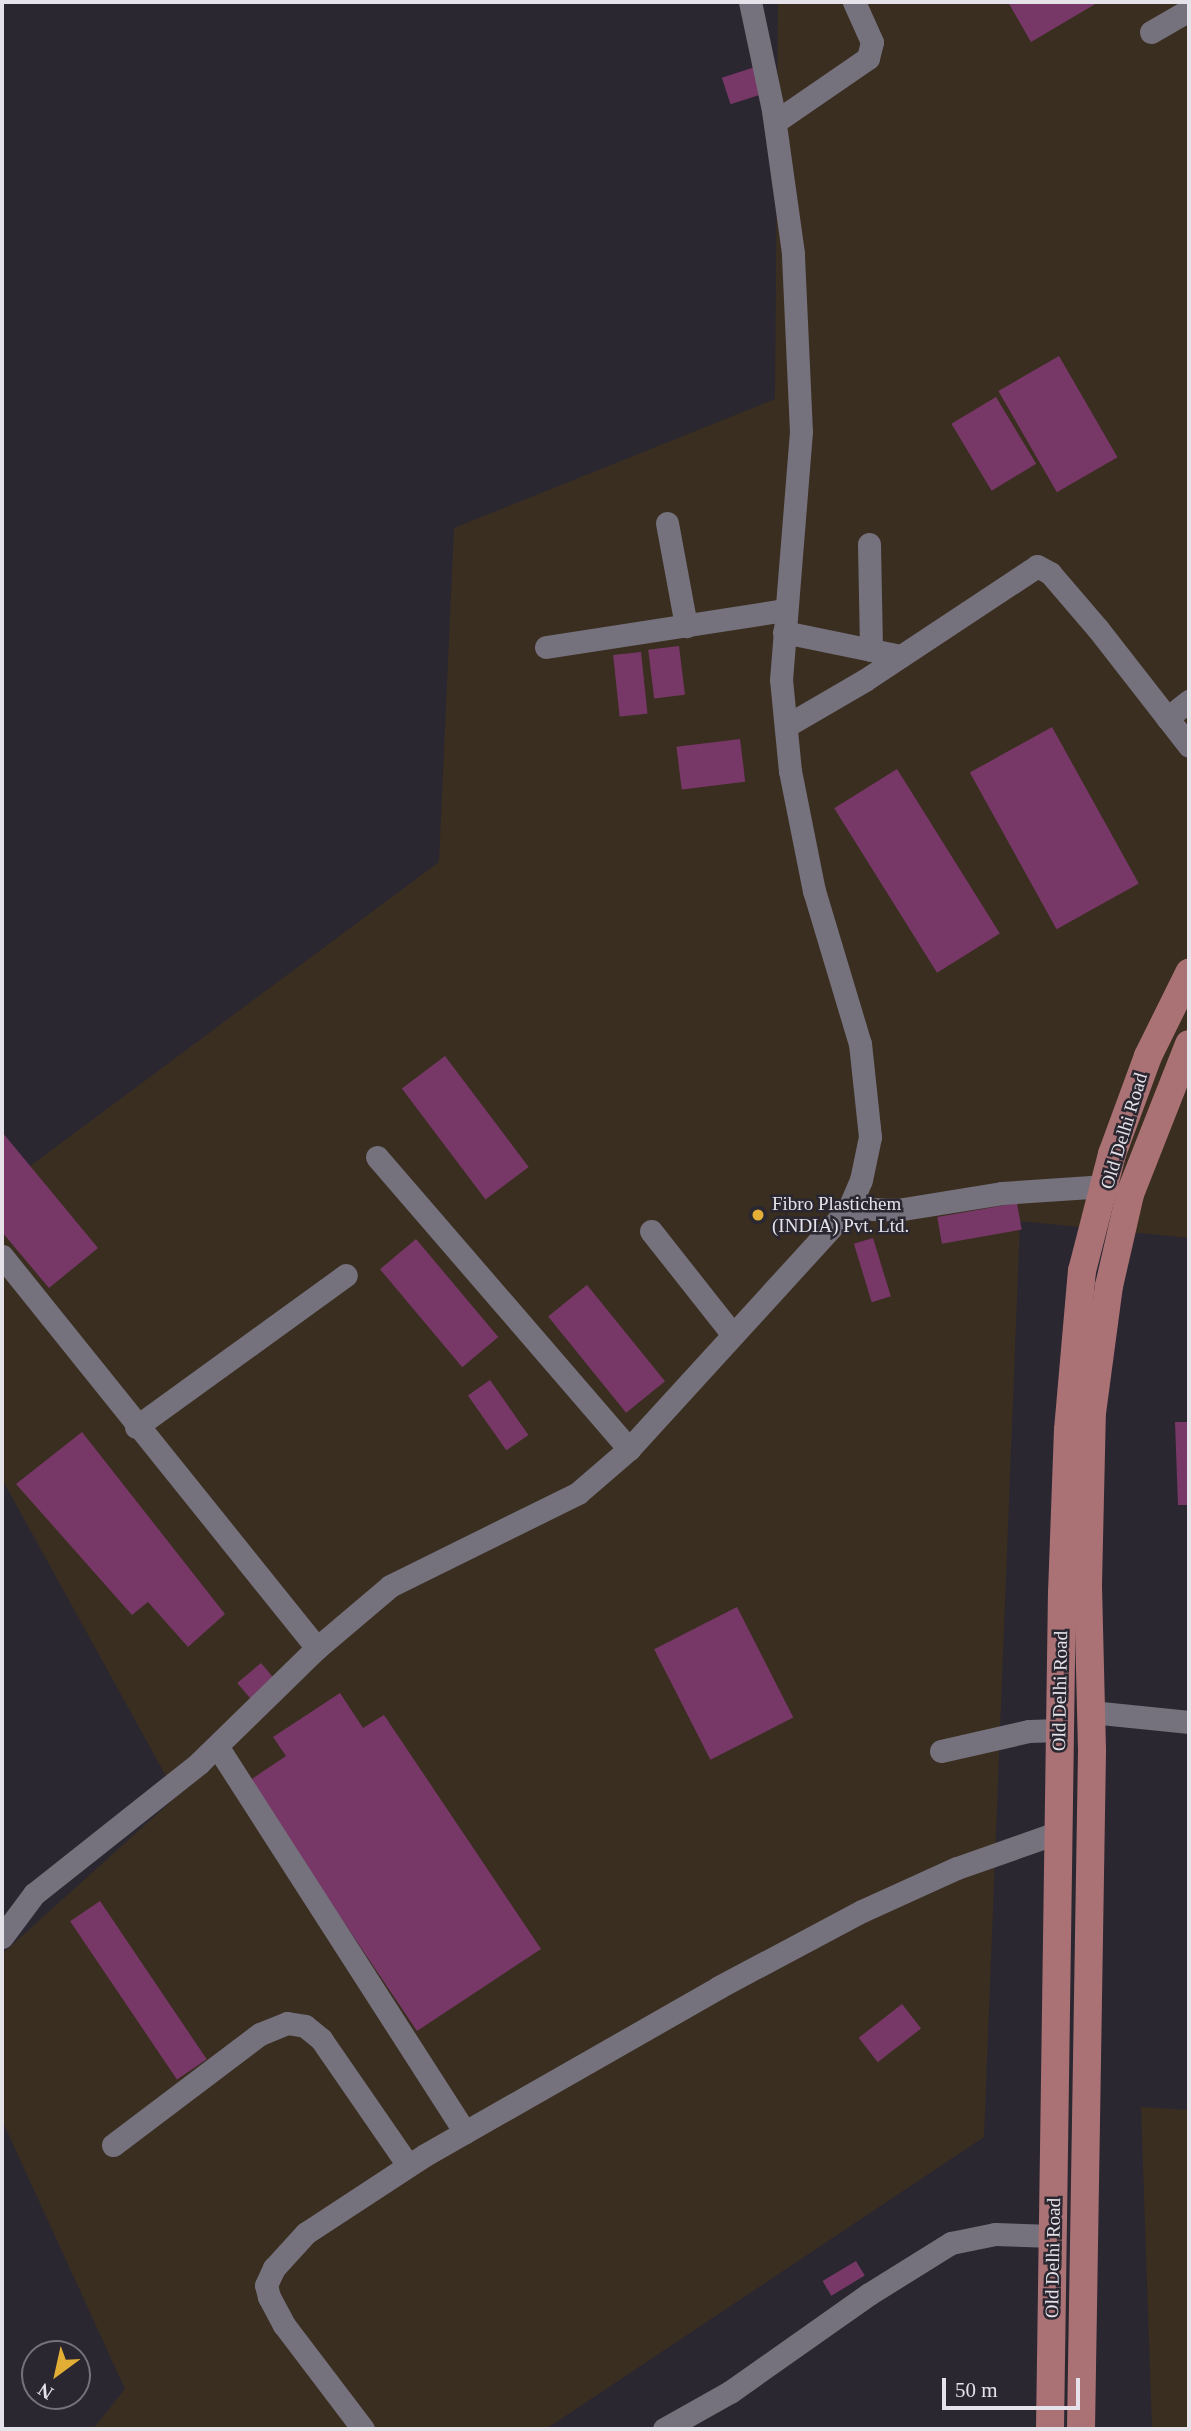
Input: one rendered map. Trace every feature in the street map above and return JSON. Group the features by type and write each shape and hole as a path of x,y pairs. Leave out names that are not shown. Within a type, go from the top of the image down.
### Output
{"main road":[{"name":"Old Delhi Road","path":"1050,2429 1060,1730 1068,1430 1082,1271 1106,1186 1112,1154 1147,1056 1189,973"},
{"name":"Old Delhi Road","path":"1081,2429 1091,1712 1092,1413 1109,1286 1130,1194 1189,1044"}],"street":[{"path":"2,1937 34,1894 217,1746 317,1648 390,1586 578,1493 629,1449 849,1208 870,1137 860,1044 814,891 786,726 781,680 801,432 793,253 775,122 750,2"},
{"path":"775,122 868,58 872,42 854,2"},
{"path":"1151,32 1189,9"},
{"path":"667,523 686,626"},
{"path":"869,544 871,650"},
{"path":"786,726 901,656 1037,566 1050,573 1082,610 1189,746"},
{"path":"546,647 686,626 784,621 871,650 901,656"},
{"path":"1167,718 1189,701"},
{"path":"377,1157 629,1449"},
{"path":"849,1208 897,1210 1002,1193 1106,1186"},
{"path":"651,1231 733,1335"},
{"path":"2,1256 136,1427 317,1648"},
{"path":"136,1427 346,1275"},
{"path":"1091,1712 1189,1721"},
{"path":"941,1751 1029,1731 1060,1730"},
{"path":"217,1746 465,2132"},
{"path":"363,2429 284,2325 266,2285 274,2268 306,2233 408,2165 862,1911 957,1868 1059,1832"},
{"path":"113,2145 260,2034 287,2023 305,2025 321,2039 408,2165"},
{"path":"664,2429 730,2392 951,2243 995,2234 1053,2236"}],"shaded area":[{"path":"778,2 1189,2 1189,1238 1020,1221 984,2137 546,2429 93,2429 125,2389 2,2120 2,1954 177,1796 2,1479 2,1187 439,862 454,528 775,399"},
{"path":"1141,2107 1189,2110 1189,2429 1152,2429"}],"building":[{"path":"1008,2 1096,2 1097,3 1031,42"},
{"path":"758,66 767,93 731,104 722,78"},
{"path":"1059,356 1118,457 1057,492 998,391"},
{"path":"996,397 1036,464 992,491 951,424"},
{"path":"679,646 685,695 654,698 648,650"},
{"path":"641,652 647,714 620,717 613,655"},
{"path":"1052,727 1139,884 1057,929 970,773"},
{"path":"740,739 745,782 682,789 676,747"},
{"path":"897,769 1000,934 937,973 834,808"},
{"path":"445,1056 529,1167 486,1200 402,1088"},
{"path":"2,1132 98,1248 49,1288 2,1232"},
{"path":"1017,1203 1022,1230 942,1244 937,1217"},
{"path":"873,1238 891,1296 872,1302 854,1244"},
{"path":"416,1239 498,1337 462,1367 380,1269"},
{"path":"587,1285 665,1381 626,1413 548,1316"},
{"path":"490,1380 528,1435 506,1450 468,1395"},
{"path":"1175,1422 1189,1422 1189,1505 1178,1505"},
{"path":"82,1432 225,1614 188,1647 148,1602 132,1615 16,1484"},
{"path":"737,1607 793,1717 710,1760 654,1649"},
{"path":"261,1663 276,1681 252,1701 237,1683"},
{"path":"340,1693 363,1728 384,1715 541,1949 417,2031 249,1781 286,1756 273,1737"},
{"path":"100,1901 207,2059 177,2079 70,1921"},
{"path":"902,2004 921,2028 878,2062 859,2038"},
{"path":"856,2261 865,2276 831,2296 823,2281"}],"place":[{"name":"Fibro Plastichem (INDIA) Pvt. Ltd.","path":"758,1215"}]}
